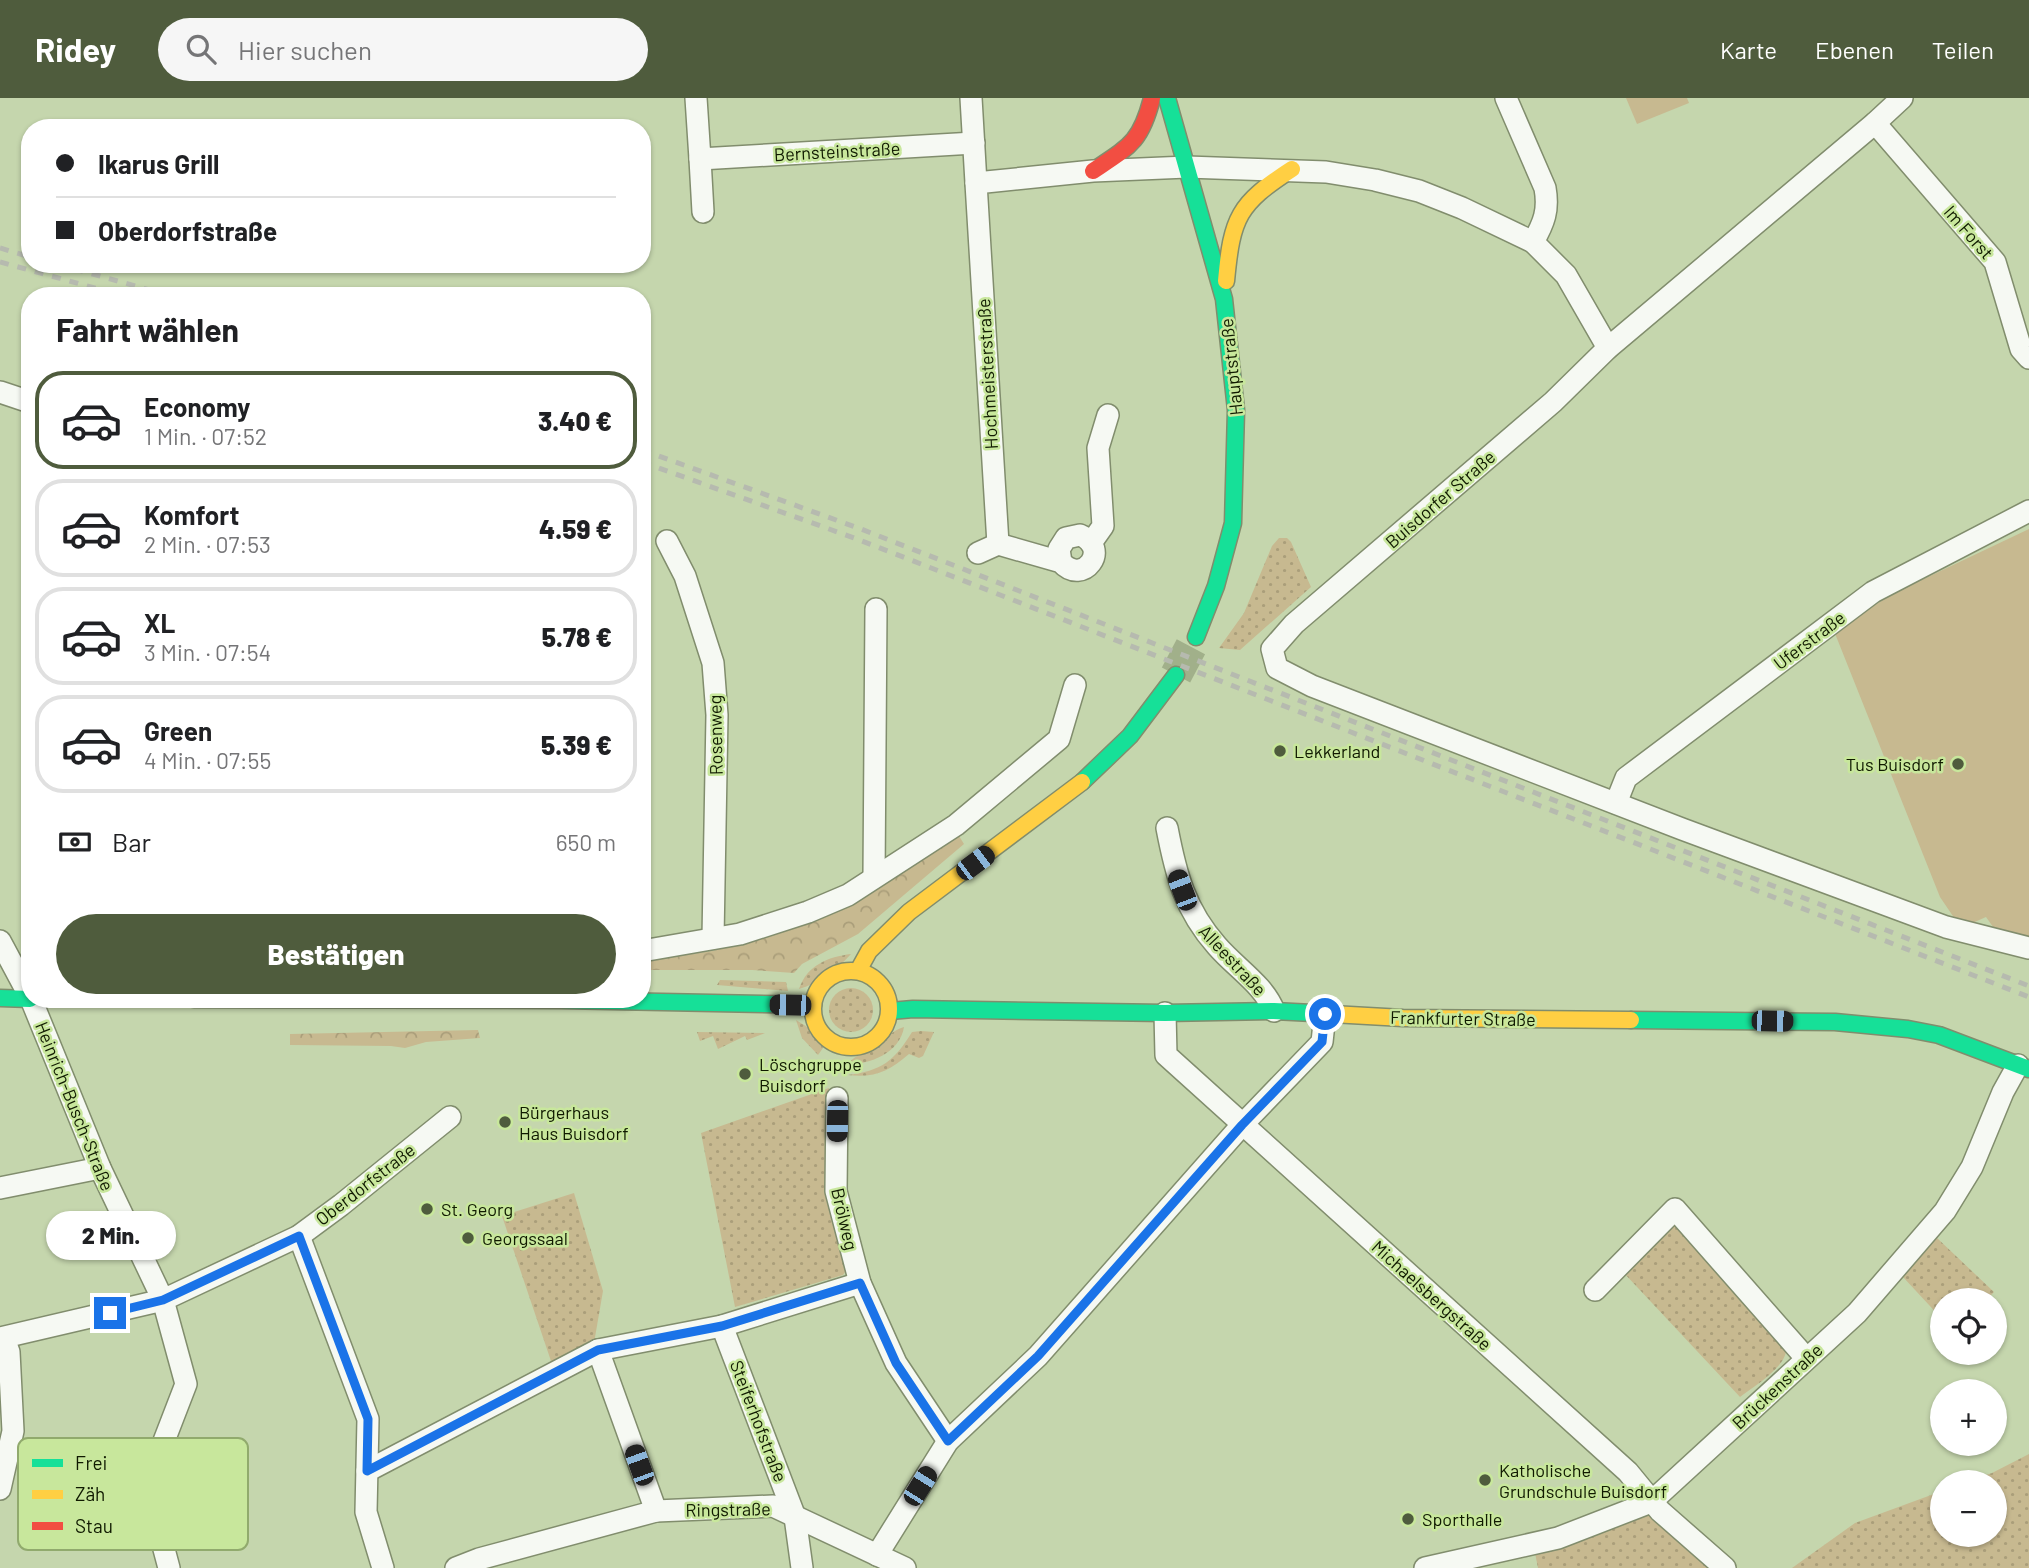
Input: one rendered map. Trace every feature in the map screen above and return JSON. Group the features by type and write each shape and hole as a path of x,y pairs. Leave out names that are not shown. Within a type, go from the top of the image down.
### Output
{"main road":[{"path":"1093,171 1137,141 1147,122 1152,98"},
{"name":"Hauptstraße","path":"1167,98 1224,299 1236,410 1233,523 1216,586 1196,637"},
{"path":"1224,299 1231,233 1239,213 1257,191 1292,169"},
{"path":"858,971 869,951 909,912 1084,781 1130,736 1176,675"},
{"path":"845,971 858,971 868,974 885,989 890,1011 887,1024 880,1035 869,1043 845,1047 824,1036 814,1016 813,1005 823,982 845,971"},
{"path":"0,998 21,998"},
{"path":"651,1002 813,1005"},
{"name":"Frankfurter Straße","path":"890,1011 1274,1012 1403,1018 1835,1022 1908,1029 1939,1035 2024,1067"}],"street":[{"path":"696,98 703,212"},
{"name":"Hochmeisterstraße","path":"971,98 988,548 1061,562 1059,549 1066,538 1080,535 1091,543 1103,526 1098,448 1108,415"},
{"path":"1506,98 1545,188 1548,204 1545,220 1533,242"},
{"name":"Buisdorfer Straße","path":"1616,803 1312,686 1277,668 1272,649 1294,624 1553,402 1608,348 1902,98"},
{"name":"Im Forst","path":"1875,123 1995,262 2021,349 2029,358"},
{"name":"Bernsteinstraße","path":"700,159 974,144"},
{"path":"976,183 1093,171 1187,167 1326,172 1419,191 1533,242 1566,275 1608,348"},
{"path":"0,392 21,399"},
{"name":"Uferstraße","path":"1616,803 1626,778 1873,592 2029,511"},
{"name":"Rosenweg","path":"667,541 685,576 713,663 717,715 713,938"},
{"path":"874,877 876,609"},
{"path":"651,949 740,934 808,912 848,895 956,825 1059,739 1075,685"},
{"path":"1616,803 1946,927 2029,948"},
{"name":"Alleestraße","path":"1167,828 1175,872 1189,908 1219,948 1270,999 1274,1012"},
{"name":"Heinrich-Busch-Straße","path":"0,941 21,981"},
{"name":"Heinrich-Busch-Straße","path":"34,1008 100,1168 163,1300 186,1384 166,1438"},
{"name":"Michaelsbergstraße","path":"1165,1013 1166,1055 1629,1472 1651,1502 1725,1568"},
{"path":"905,1568 877,1555 948,1441 1038,1356 1242,1125 1322,1042 1325,1014"},
{"name":"Brückenstraße","path":"1425,1568 1558,1538 1651,1502 1857,1313 1945,1211 1972,1167 2003,1092 2024,1067"},
{"name":"Brölweg","path":"837,1098 836,1191 860,1283 896,1363 948,1441"},
{"name":"Oberdorfstraße","path":"2,1338 163,1300 299,1236 450,1117"},
{"path":"0,1188 100,1168"},
{"path":"1595,1290 1675,1209 1807,1358"},
{"path":"299,1236 368,1419 366,1512 383,1568"},
{"path":"367,1471 598,1350 722,1326 860,1283"},
{"name":"Steiferhofstraße","path":"722,1326 795,1517 802,1568"},
{"path":"0,1489 13,1431 9,1352 2,1338"},
{"path":"598,1350 656,1511"},
{"name":"Ringstraße","path":"456,1568 479,1559 656,1511 773,1506 877,1555"},
{"name":"Heinrich-Busch-Straße","path":"164,1550 169,1568"}],"green space":[{"path":"1626,98 1687,98 1689,103 1637,124"},
{"name":"Tus Buisdorf","path":"2029,529 2029,938 1996,931 1986,917 1961,928 1940,897 1834,631 1892,594"},
{"path":"1279,538 1287,538 1291,542 1311,587 1240,650 1219,648 1244,613 1272,546"},
{"path":"959,836 964,844 858,934 802,964 794,973 752,970 651,970 651,960 712,951 753,939 918,860"},
{"path":"851,954 827,975 799,989 813,968 834,957"},
{"path":"720,980 786,982 788,991 717,985"},
{"path":"851,988 866,995 873,1010 866,1025 851,1032 836,1025 829,1010 836,995"},
{"path":"796,1020 818,1039 823,1048 818,1055 802,1038"},
{"path":"904,1027 897,1044 883,1055 847,1065 854,1058"},
{"path":"478,1030 480,1038 426,1042 405,1048 290,1045 290,1034"},
{"path":"697,1032 765,1033 747,1040 745,1036 718,1049 713,1036 700,1041"},
{"path":"912,1032 934,1032 923,1056 919,1058 909,1054 888,1069 866,1076 847,1075 869,1071 886,1063"},
{"path":"829,1088 828,1126 849,1267 843,1275 735,1307 701,1133"},
{"path":"574,1193 603,1291 594,1343 553,1367 502,1216"},
{"path":"1675,1223 1786,1350 1775,1370 1740,1397 1623,1272"},
{"path":"1937,1238 1990,1288 1930,1288 1930,1306 1903,1277"},
{"path":"2029,1454 2029,1568 1792,1568 1855,1523 1930,1495 1930,1547 2007,1547 2007,1470 1998,1470"},
{"path":"1651,1509 1722,1568 1538,1568 1534,1548"}],"tunnel":[{"path":"1176,675 1196,637"}],"railway":[{"path":"0,248 21,254"},
{"path":"0,262 21,268"},
{"path":"40,273 91,287"},
{"path":"89,273 139,287"},
{"path":"651,453 861,529 2029,986"},
{"path":"651,465 857,539 2029,997"}],"traffic: fast":[{"path":"1167,98 1224,299 1236,410 1233,523 1216,586 1196,637"},
{"path":"1082,782 1130,736 1176,675"},
{"path":"0,998 21,999"},
{"path":"651,1002 813,1005"},
{"path":"890,1011 1274,1011 1332,1014"},
{"path":"1631,1020 1835,1022 1908,1029 1939,1035 2029,1069"}],"traffic: slow":[{"path":"1226,281 1231,241 1241,214 1260,192 1292,169"},
{"path":"858,971 869,951 909,912 1082,782"},
{"path":"851,971 866,974 878,982 886,994 889,1009 886,1024 878,1036 866,1044 851,1047 836,1044 824,1036 816,1024 813,1009 816,994 824,982 836,974 851,971"},
{"path":"1332,1014 1403,1018 1631,1020"}],"traffic: jam":[{"path":"1093,171 1132,142 1143,125 1152,98"}],"place":[{"name":"Lekkerland","path":"1280,751"},
{"name":"Tus Buisdorf","path":"1958,764"},
{"name":"Löschgruppe Buisdorf","path":"745,1074"},
{"name":"Bürgerhaus Haus Buisdorf","path":"505,1122"},
{"name":"St. Georg","path":"427,1209"},
{"name":"Georgssaal","path":"468,1238"},
{"name":"Katholische Grundschule Buisdorf","path":"1485,1480"},
{"name":"Sporthalle","path":"1408,1519"}],"route":[{"path":"110,1313 163,1300 299,1236 368,1419 367,1471 598,1350 722,1326 860,1283 896,1363 948,1441 1038,1356 1242,1125 1322,1042 1325,1014"}]}
